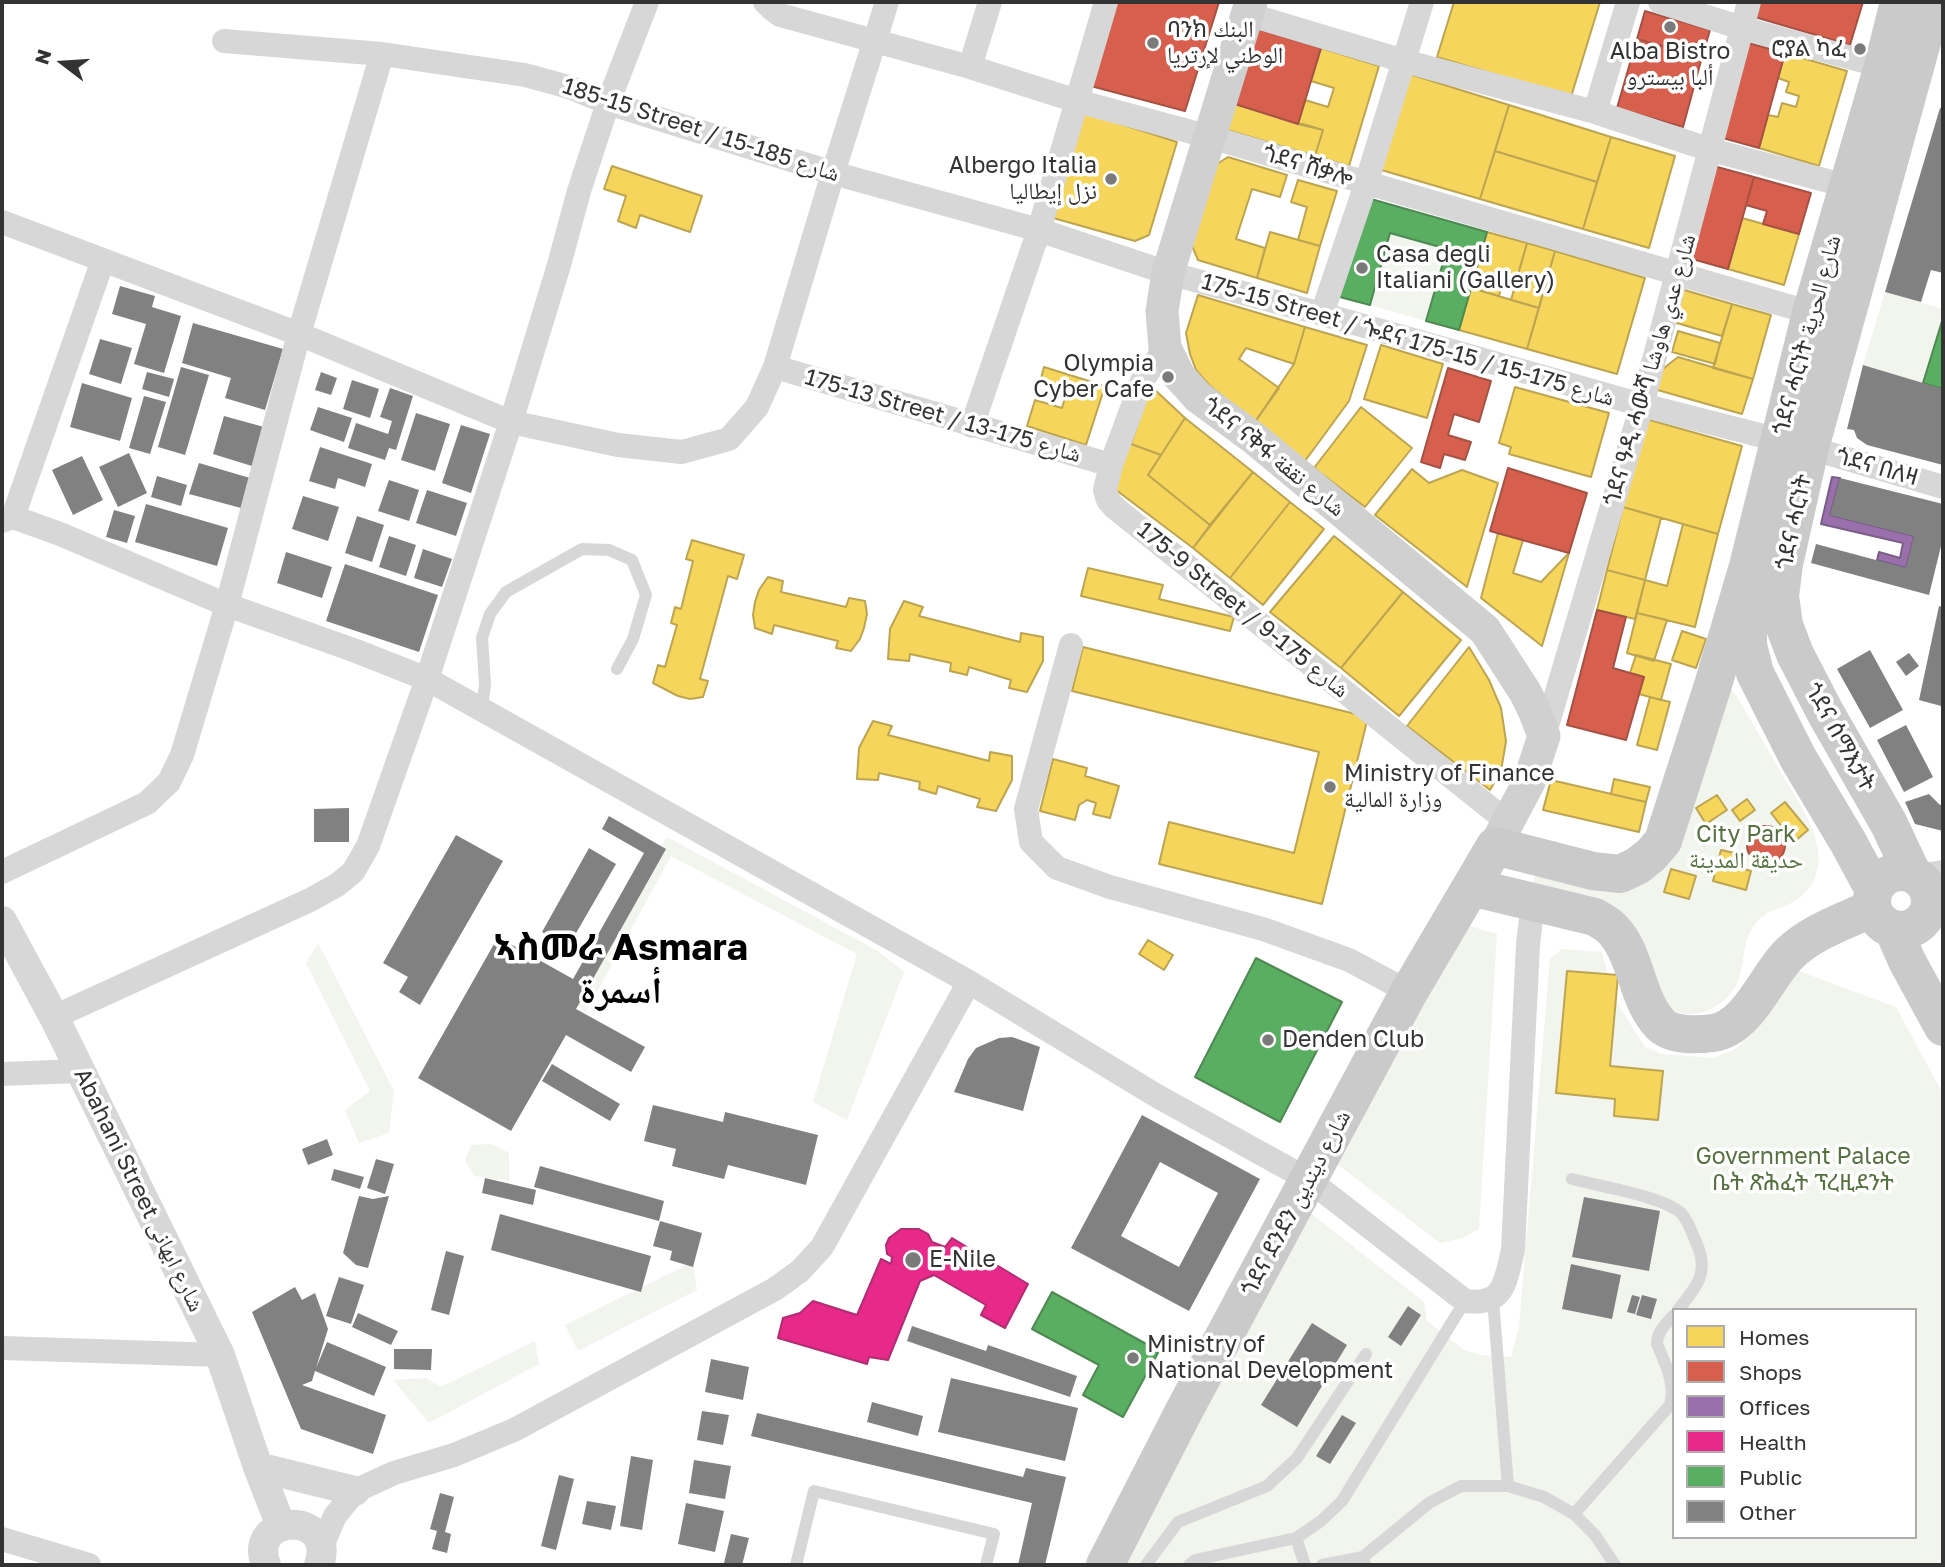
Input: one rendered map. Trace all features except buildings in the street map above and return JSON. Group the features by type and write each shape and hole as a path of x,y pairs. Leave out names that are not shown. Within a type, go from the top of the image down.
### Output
{"main road":[{"name":"ጎደና ሓርነት شارع الحرية","path":"1898,71 1899,2"},
{"name":"ጎደና ሓርነት شارع الحرية","path":"1755,673 1748,645 1748,566 1794,443 1898,71 1933,2"},
{"name":"ጎደና ናቅፋ شارع نقفة","path":"1249,8 1168,273 1162,312 1165,348 1179,376 1198,397 1255,439 1485,630 1525,692 1544,736"},
{"name":"ጎደና ሓርነት","path":"1780,596 1794,443"},
{"path":"1544,736 1529,782 1502,834 1593,871 1620,874 1651,855 1662,841 1713,685 1748,566"},
{"name":"ጎደና ሰማእታት","path":"1780,596 1784,625 1795,654 1889,824 1916,901 1907,961 1943,1027"},
{"path":"1713,685 1755,673 1795,654"},
{"name":"ጎደና ሰማእታት","path":"1755,673 1798,758 1848,842 1916,901"},
{"name":"ጎደና ደንደን شارع ديندين","path":"1105,1565 1185,1409 1409,992 1502,834"},
{"path":"1471,887 1595,918 1610,927 1624,948 1647,1004 1662,1026 1699,1035 1718,1032 1739,1020 1788,955 1815,934 1916,901"}],"street":[{"path":"54,1017 310,900 337,885 353,872 369,846 428,679 511,422 579,191 608,103 647,2"},
{"path":"2,222 299,334 511,422 618,446 682,452 729,439 758,407 775,368 887,2"},
{"path":"970,67 990,2"},
{"path":"972,426 1039,230 1105,2"},
{"path":"1322,314 1366,184 1422,2"},
{"path":"1595,112 1628,2"},
{"path":"1660,2 1742,28 1898,71"},
{"name":"ጎደና ዓዲ ሓውሻ شارع عدي هاوشا","path":"1544,736 1642,405 1749,2"},
{"name":"ጎደና ሸቃሎ","path":"768,6 780,15 970,67 1077,101 1210,137 1828,318"},
{"path":"1249,8 1404,61 1595,112 1711,150 1863,191"},
{"name":"185-15 Street / شارع 185-15","path":"224,41 382,54 525,75 833,173 1039,230 1168,273"},
{"path":"2,872 147,803 169,782 183,755 227,605 299,334 382,54"},
{"path":"103,260 7,519 60,534 227,605 428,679 969,982 1157,1096 1309,1180 1465,1301 1480,1303 1493,1300 1505,1283 1513,1250 1528,944 1533,902"},
{"name":"175-15 Street / ጐደና 175-15 / شارع 175-15","path":"1168,273 1642,405 1794,443"},
{"name":"175-9 Street / شارع 175-9","path":"1165,348 1139,387 1111,465 1105,490 1108,500 1502,834"},
{"name":"175-13 Street / شارع 175-13","path":"775,368 1111,465"},
{"name":"ጎደና በለዛ","path":"1794,443 1943,487"},
{"path":"1071,645 1026,808 1031,842 1057,868 1110,887 1263,929 1349,960 1409,992"},
{"name":"Abahani Street شارع ابهانى","path":"2,921 54,1017 220,1355 281,1526"},
{"path":"320,1557 335,1516 355,1491 394,1473 454,1455 514,1430 775,1289 800,1271 821,1247 969,982"},
{"path":"2,1074 80,1071"},
{"path":"2,1348 220,1355"},
{"path":"258,1467 355,1491"},
{"path":"263,1560 269,1536 281,1526 298,1524 314,1532 319,1540 320,1557"},
{"path":"12,1549 89,1565"}],"lane":[{"path":"482,709 485,684 482,638 490,614 506,592 582,549 609,550 632,560 646,595 633,639 617,669"},
{"path":"1572,1180 1649,1198 1673,1207 1684,1216 1700,1251 1702,1270 1698,1284 1680,1308"},
{"path":"1493,1300 1508,1486"},
{"path":"1189,1565 1195,1560 1296,1538 1321,1521 1342,1501 1465,1301"},
{"path":"1672,1317 1658,1332 1657,1344 1672,1389"},
{"path":"1146,1565 1178,1522 1267,1486 1297,1458 1366,1354"},
{"path":"1573,1514 1670,1405 1672,1398"},
{"path":"1322,1565 1364,1561 1429,1503 1461,1486 1508,1486 1544,1497 1573,1514 1595,1535 1615,1565"},
{"path":"796,1565 814,1492 994,1534 986,1565"},
{"path":"1296,1538 1305,1565"}],"green space":[{"path":"1390,233 1447,249 1426,321 1370,305"},
{"path":"1885,292 1943,309 1943,318 1923,383 1863,365"},
{"name":"City Park حديقة المدينة","path":"1730,689 1809,821 1818,850 1818,868 1808,890 1802,896 1767,914 1756,923 1749,934 1739,979 1725,1000 1706,1011 1685,1014 1670,1009 1619,914 1533,883 1536,870 1625,883"},
{"path":"667,837 878,951 904,972 847,1120 813,1102 857,954 671,856 586,1012 568,998"},
{"path":"1466,925 1497,934 1479,1229 1463,1238 1440,1243 1337,1164"},
{"path":"318,943 394,1091 389,1133 359,1143 345,1110 370,1091 306,963"},
{"name":"Government Palace ቤት ጽሕፈት ፕረዚደንት","path":"1562,949 1602,952 1614,998 1645,1047 1662,1054 1714,1058 1737,1048 1752,1034 1776,987 1796,970 1896,1007 1943,1094 1943,1565 1114,1565 1308,1211 1424,1302 1427,1321 1464,1350 1482,1355 1511,1357 1519,1326 1550,959"},
{"path":"491,1144 509,1153 509,1181 474,1176 465,1160 471,1145"},
{"path":"693,1262 697,1290 578,1351 565,1325"},
{"path":"535,1341 539,1364 429,1423 393,1380 426,1378 441,1387"}],"place":[{"name":"Alba Bistro ألبا بيسترو","path":"1670,27"},
{"name":"ባንክ البنك الوطني لإرتريا","path":"1153,43"},
{"name":"ሮያል ካፈ","path":"1860,49"},
{"name":"Albergo Italia نزل إيطاليا","path":"1111,179"},
{"name":"Casa degli Italiani (Gallery)","path":"1362,268"},
{"name":"Olympia Cyber Cafe","path":"1168,377"},
{"name":"Ministry of Finance وزارة المالية","path":"1330,787"},
{"name":"Denden Club","path":"1268,1040"},
{"name":"E-Nile","path":"913,1260"},
{"name":"Ministry of National Development","path":"1133,1358"}],"district":[{"name":"ኣስመራ Asmara أسمرة","path":"621,970"}]}
